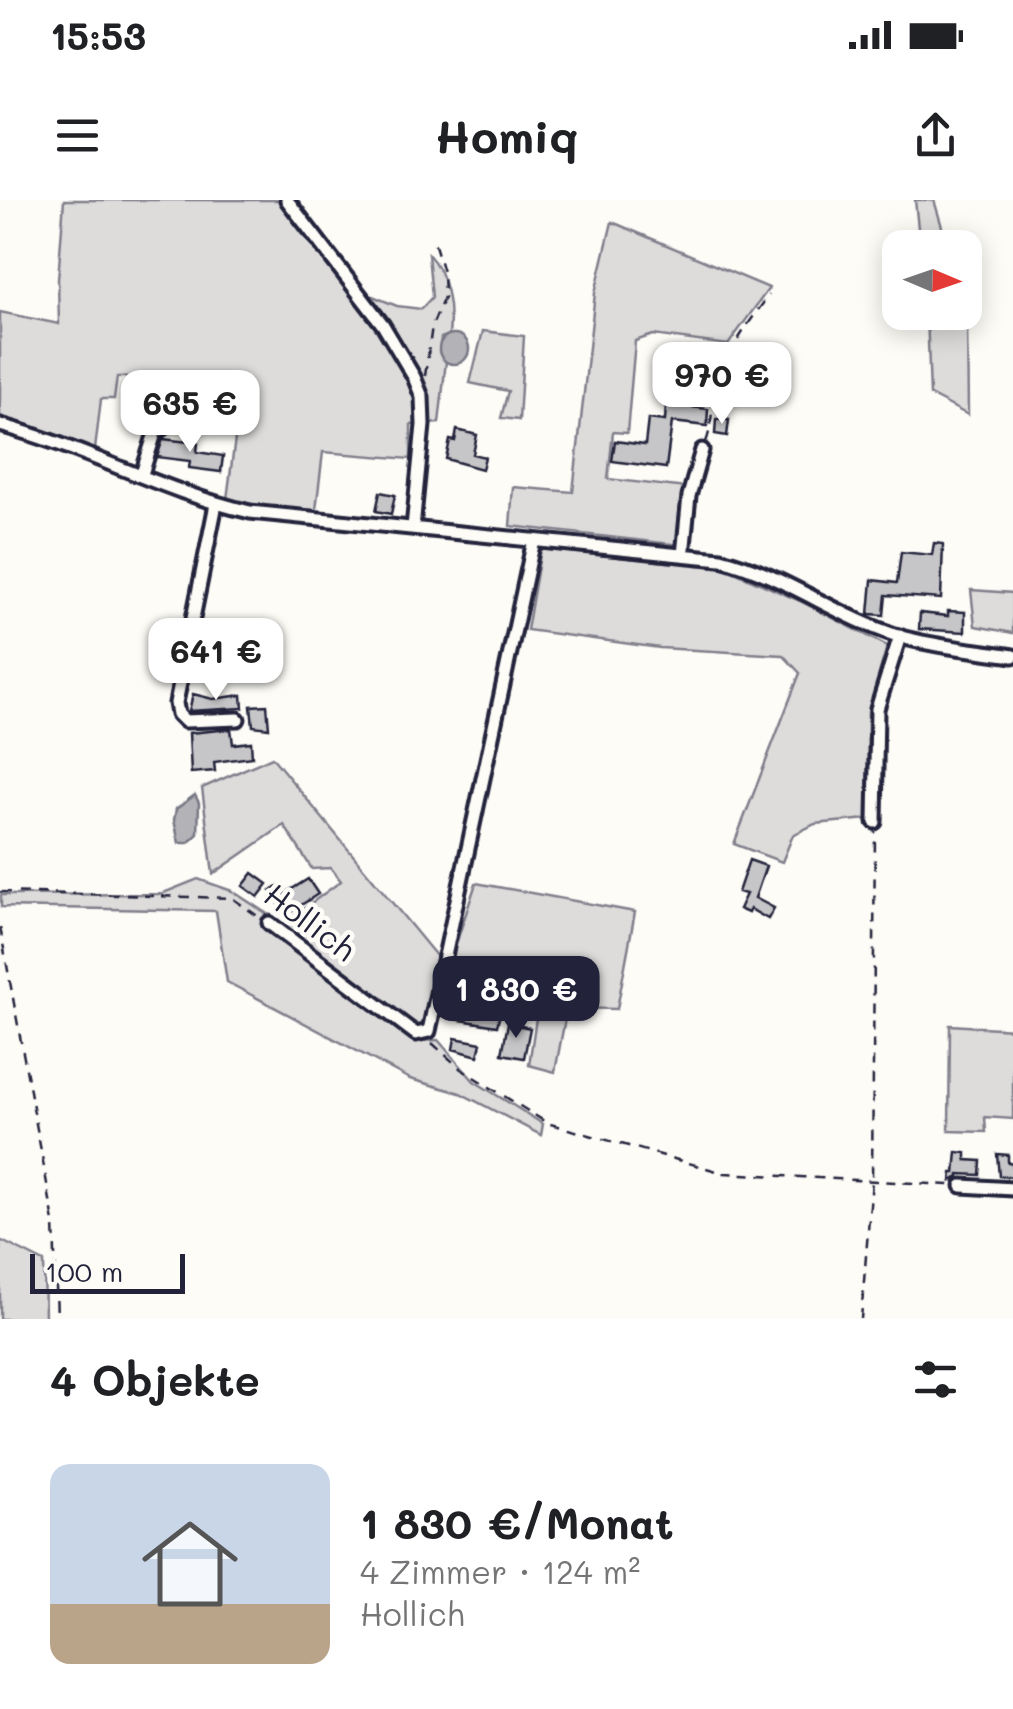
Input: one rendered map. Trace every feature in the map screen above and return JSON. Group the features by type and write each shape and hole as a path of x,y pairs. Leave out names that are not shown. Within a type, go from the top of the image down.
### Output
{"street":[{"path":"287,200 383,325 422,397 413,528"},
{"path":"142,474 155,433 170,422"},
{"path":"0,425 216,504 250,512 683,555 749,566 837,611 900,636 1013,656"},
{"path":"683,555 689,496 702,450"},
{"path":"216,504 176,703 180,717 191,722 238,720"},
{"path":"426,1034 433,1026 534,540"},
{"path":"875,822 877,709 900,636"},
{"name":"Hollich","path":"268,923 416,1034 426,1034"},
{"path":"962,1186 1013,1189"}],"path":[{"path":"422,397 432,326 444,297 443,272 433,238"},
{"path":"702,450 730,350 769,295"},
{"path":"861,1319 872,1180 875,822"},
{"name":"Hollich","path":"0,892 232,898 268,923"},
{"path":"0,927 54,1222 57,1319"},
{"path":"426,1034 461,1069 547,1123 736,1176 962,1186"}],"shaded area":[{"path":"64,200 298,200 365,293 397,306 421,309 432,297 428,254 444,281 450,314 449,335 441,338 439,352 446,361 439,423 411,425 411,459 323,452 316,510 266,507 227,499 238,416 219,413 221,387 158,377 117,377 114,399 101,399 95,450 0,416 0,312 59,324"},
{"path":"915,200 934,200 943,230 918,230"},
{"path":"612,222 769,288 728,345 653,335 635,341 627,433 613,432 608,479 687,488 681,545 510,526 513,487 573,492 595,293"},
{"path":"928,330 967,330 968,415 930,395"},
{"path":"483,331 524,336 519,420 501,418 508,391 470,383"},
{"path":"454,334 468,343 469,349 460,363 454,364 440,355 439,349 448,335"},
{"path":"541,549 725,568 887,646 868,712 867,819 815,824 793,835 782,862 734,844 800,673 783,655 660,648 527,630"},
{"path":"971,590 1013,593 1013,633 975,626"},
{"path":"272,757 442,963 430,1023 422,1031 367,995 373,1011 417,1041 438,1040 474,1081 543,1124 541,1135 460,1093 410,1079 227,982 216,911 1,907 1,895 161,894 198,879 232,891 283,924 341,881 331,868 312,869 284,825 213,874 202,788"},
{"path":"195,795 199,803 198,834 188,843 179,843 176,809"},
{"path":"476,883 635,912 617,1009 567,1008 555,1072 529,1065 536,1018 497,1009 502,975 449,965"},
{"path":"950,1025 1013,1029 1013,1119 985,1117 986,1132 949,1131"},
{"path":"0,1240 44,1262 45,1319 0,1319"}],"building":[{"path":"162,387 208,394 207,400 215,401 213,420 172,411 163,412 149,426 131,423 134,396 161,399"},
{"path":"666,404 708,409 707,426 672,422 666,468 612,461 615,441 645,445 648,419 665,421"},
{"path":"716,419 729,420 727,436 715,434"},
{"path":"457,430 477,435 473,454 485,457 482,469 446,459"},
{"path":"163,439 198,443 197,452 223,456 221,472 189,468 190,461 157,457"},
{"path":"380,492 395,495 391,514 376,511"},
{"path":"934,543 943,544 941,599 886,595 884,615 869,614 872,580 897,583 901,552 932,555"},
{"path":"948,611 965,612 965,632 919,629 920,613 948,616"},
{"path":"193,694 213,699 242,695 243,708 189,711"},
{"path":"267,705 269,728 253,726 251,706"},
{"path":"231,729 233,744 251,742 252,757 214,762 215,771 191,773 189,733"},
{"path":"749,860 766,866 755,898 774,908 768,919 750,909 748,913 739,909 746,894 738,892"},
{"path":"253,873 268,884 258,897 243,886"},
{"path":"308,879 318,894 286,915 271,891 279,886 284,894"},
{"path":"456,979 477,983 473,1003 500,1014 497,1026 448,1018"},
{"path":"508,1023 530,1028 524,1058 502,1054"},
{"path":"455,1038 481,1043 478,1056 453,1049"},
{"path":"957,1152 966,1153 966,1160 981,1161 980,1175 959,1174 951,1181"},
{"path":"997,1154 1008,1155 1013,1177 999,1176"}]}
